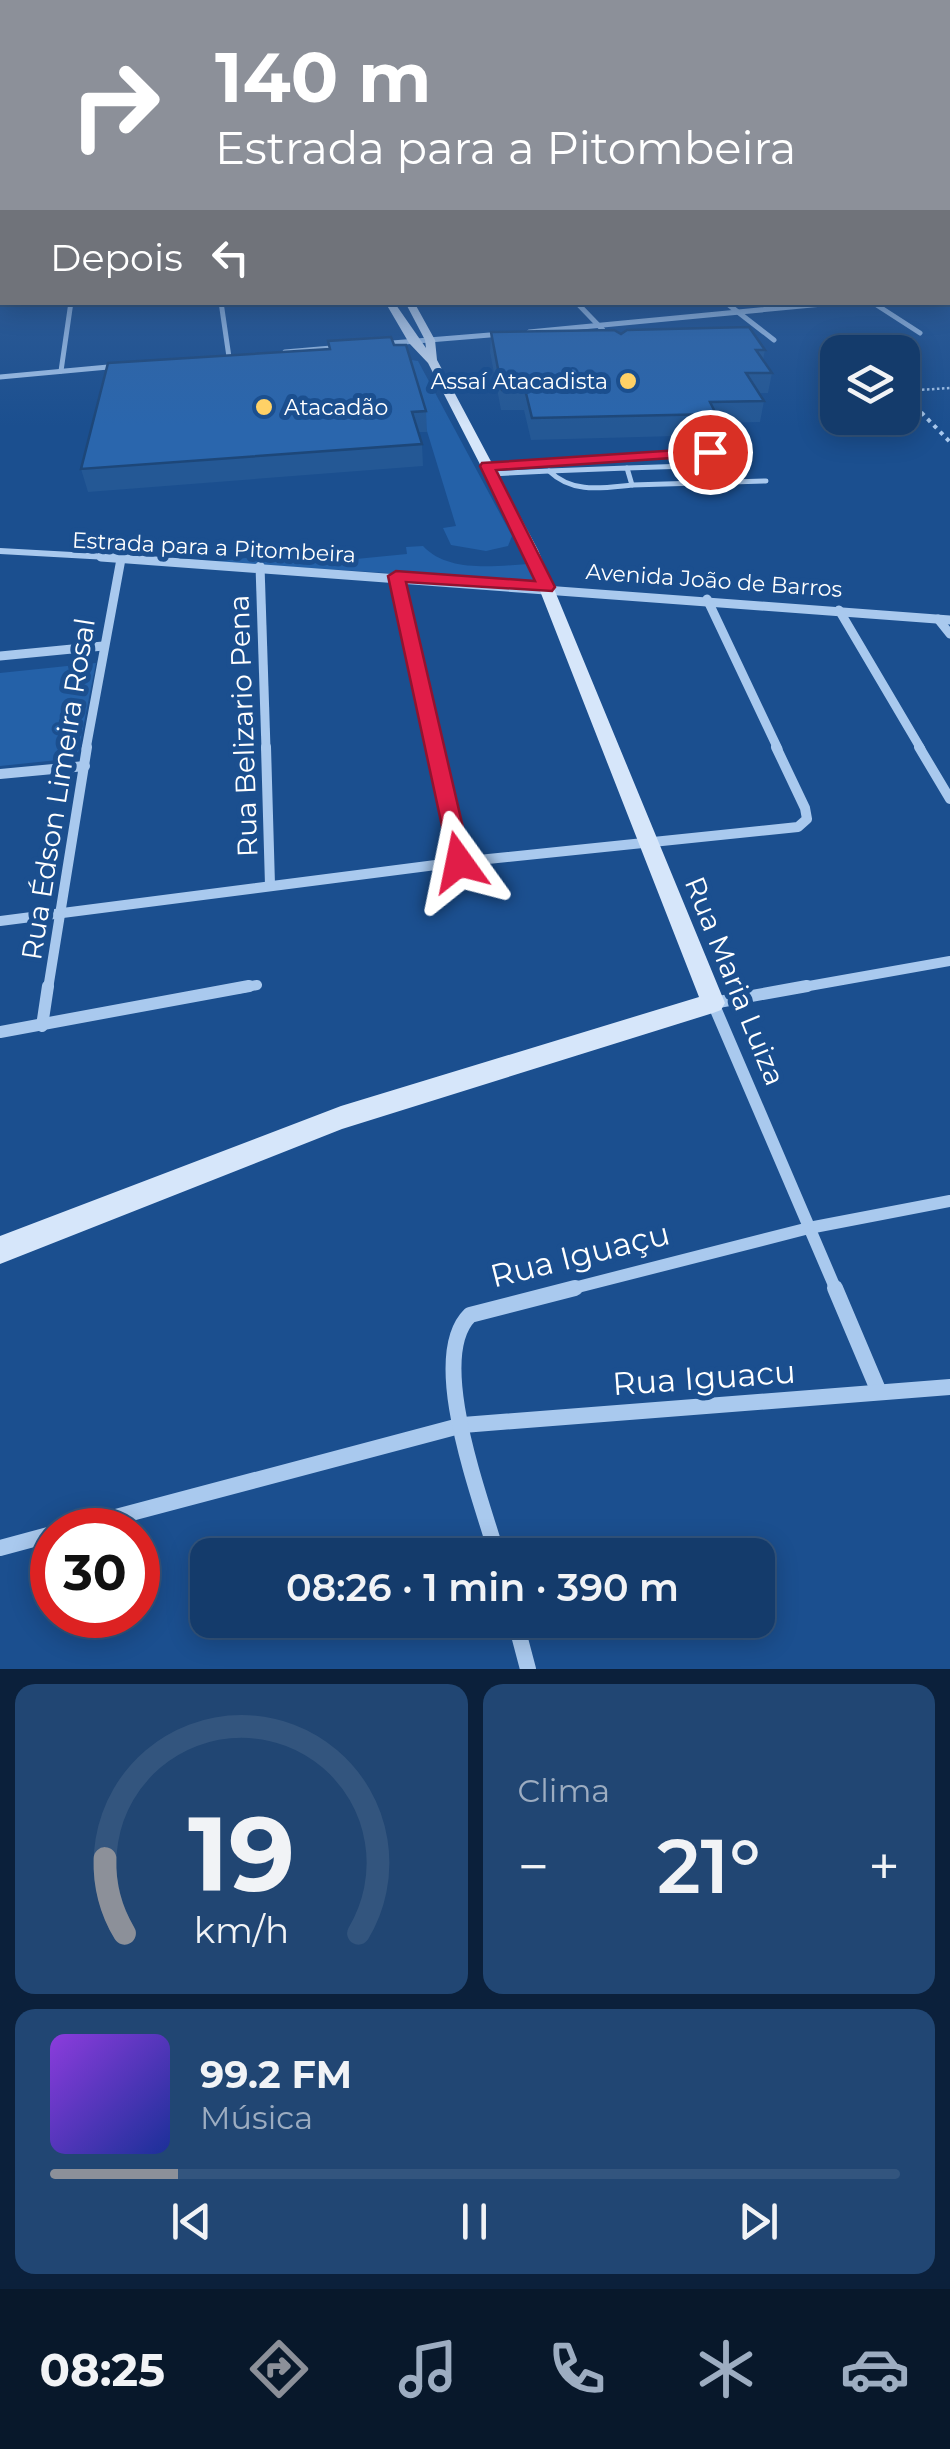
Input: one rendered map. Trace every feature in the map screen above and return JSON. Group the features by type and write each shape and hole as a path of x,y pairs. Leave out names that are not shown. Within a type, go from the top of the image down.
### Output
{"street":[{"path":"60,371 71,305"},
{"path":"222,305 229,357"},
{"name":"Avenida João de Barros","path":"391,305 413,341 433,362 546,587 950,620"},
{"name":"Avenida João de Barros","path":"411,305 430,340 433,362"},
{"path":"579,305 610,337"},
{"path":"729,305 774,340"},
{"path":"524,333 815,305"},
{"path":"877,305 920,333"},
{"path":"376,344 505,334"},
{"path":"284,352 358,346"},
{"path":"210,358 248,355"},
{"path":"0,376 136,365"},
{"name":"Estrada para a Pitombeira","path":"1,552 546,587"},
{"name":"Rua Édson Limeira Rosal","path":"42,1026 103,646 121,560"},
{"name":"Rua Belizario Pena","path":"260,566 270,886"},
{"path":"396,576 459,862"},
{"name":"Rua Maria Luiza","path":"546,587 712,1003 879,1392"},
{"path":"0,921 459,862 798,826 807,819 707,599"},
{"path":"839,610 948,793"},
{"path":"938,619 950,634"},
{"path":"0,656 103,646"},
{"path":"0,774 85,766"},
{"path":"0,1250 341,1118 712,1003 950,961"},
{"path":"0,1032 256,985"},
{"name":"Rua Iguaçu","path":"493,1538 463,1425 452,1350 455,1335 470,1315 808,1228 950,1201"},
{"name":"Rua Iguacu","path":"150,1508 463,1425 950,1387"},
{"path":"0,1548 30,1540"},
{"path":"519,1638 528,1669"}],"lane":[{"path":"489,470 745,450"},
{"path":"489,470 749,464"},
{"path":"627,468 632,484"},
{"path":"549,471 566,485 596,488 766,480"}],"path":[{"path":"920,390 950,388"},
{"path":"920,411 950,442"}],"shaded area":[{"path":"405,359 418,361 512,536 508,546 486,551 451,545 443,528 456,526"},
{"path":"423,546 433,555 459,564 528,564 535,579 529,582 213,562 313,550 315,563 407,554 406,547"},
{"path":"96,663 77,758 0,766 0,673"}],"building":[{"name":"Assaí Atacadista","path":"749,327 765,350 756,350 772,373 746,373 764,401 710,402 716,414 532,418 525,389 502,390 491,332 614,330 621,334 627,330"},
{"name":"Atacadão","path":"391,337 394,345 406,345 426,411 412,412 422,444 81,469 108,363 330,349 328,341"}],"place":[{"name":"Assaí Atacadista","path":"628,381"},
{"name":"Atacadão","path":"264,407"}],"route":[{"path":"459,862 396,576 546,587 487,466 710,452"}]}
